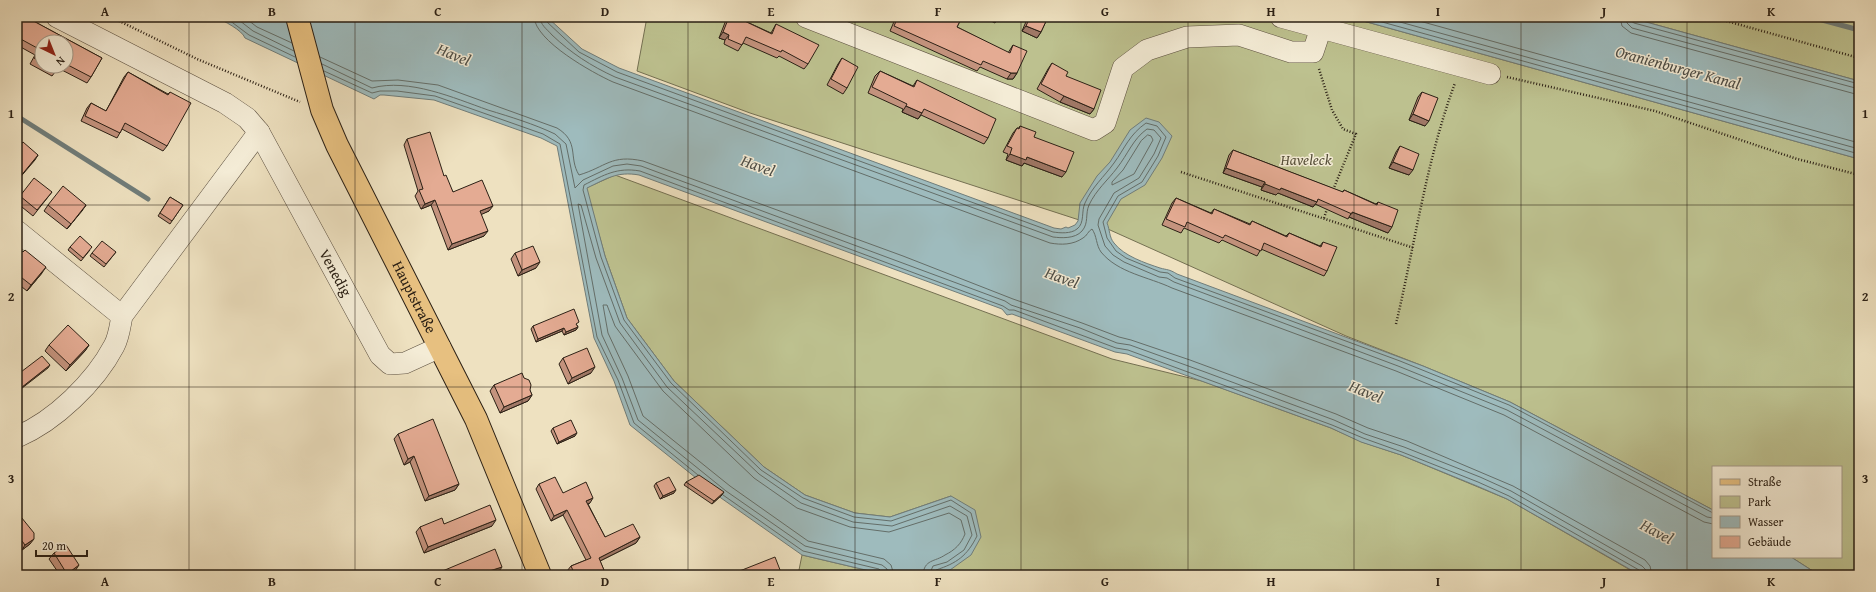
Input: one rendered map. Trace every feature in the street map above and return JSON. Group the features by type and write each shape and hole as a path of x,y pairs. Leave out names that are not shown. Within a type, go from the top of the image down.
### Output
{"main road":[{"name":"Hauptstraße","path":"297,17 322,110 337,145 476,419 540,575"}],"street":[{"name":"Venedig","path":"57,17 225,103 247,118 259,132 380,355 390,364 405,363 440,347"},
{"path":"806,17 846,25 1094,130 1105,123 1123,68 1147,50 1187,38 1239,35 1291,52 1313,52 1321,28"},
{"path":"1281,17 1490,74"},
{"path":"17,437 40,425 69,402 101,368 115,344 122,316 259,132"},
{"path":"17,231 122,316"}],"path":[{"path":"111,17 197,59 322,110"},
{"path":"1712,17 1859,58"},
{"path":"1313,52 1324,81 1332,110 1343,129 1356,134 1333,191"},
{"path":"1396,324 1414,248 1430,161 1442,118 1457,80 1453,63"},
{"path":"1490,74 1655,111 1796,159 1859,174"},
{"path":"1181,172 1414,248"},
{"path":"1324,218 1328,205"}],"green space":[{"name":"Haveleck","path":"647,17 1349,17 1859,159 1859,575 1819,575 1793,558 1842,558 1842,466 1712,466 1712,509 1510,402 1346,336 1110,230 750,113 637,71"},
{"path":"1628,17 1859,17 1859,81"},
{"path":"615,175 1112,359 1202,381 1331,428 1362,442 1401,455 1507,499 1639,575 931,575 950,570 951,496 890,517 855,513 805,495 764,467 674,381 627,318 605,256 586,188"},
{"path":"802,555 887,575 798,575"}],"water":[{"name":"Havel","path":"215,17 547,17 582,49 619,68 1054,228 1061,229 1075,225 1078,221 1080,203 1097,176 1110,162 1130,130 1146,118 1159,122 1172,136 1162,158 1145,185 1121,199 1107,223 1112,241 1123,252 1148,264 1170,270 1177,274 1423,366 1510,402 1712,509 1712,558 1793,558 1819,575 1640,575 1507,499 1401,455 1361,442 1331,428 1127,354 1115,352 1012,314 1007,315 1002,309 639,175 618,175 587,188 605,256 627,318 674,381 764,467 805,495 855,513 890,517 951,496 975,510 981,537 971,555 950,570 931,575 887,575 802,555 721,498 630,425 614,381 594,338 557,146 541,138 434,100 384,95 380,95 374,99 245,38 237,29"},
{"name":"Oranienburger Kanal","path":"1349,17 1628,17 1859,81 1859,159"}],"building":[{"path":"19,17 26,17 58,34 34,34 34,46 17,37 17,22"},
{"path":"729,17 736,17 772,34 776,24 819,45 808,64 782,50 781,52 746,37 742,45 728,39 729,35 723,32"},
{"path":"898,17 962,17 957,27 1010,53 1013,45 1027,51 1017,73 1011,73 983,61 981,65 894,26"},
{"path":"1030,17 1048,17 1041,32 1026,26"},
{"path":"74,43 102,58 91,77 74,68"},
{"path":"842,58 858,67 847,88 831,79"},
{"path":"1052,63 1068,72 1066,76 1101,90 1094,109 1041,84"},
{"path":"880,71 914,87 917,80 996,119 988,138 924,109 922,113 906,106 907,104 872,87"},
{"path":"128,72 168,95 170,92 191,103 167,146 125,123 120,133 85,116 91,103 106,111"},
{"path":"1422,92 1438,98 1429,121 1413,114"},
{"path":"1020,126 1036,132 1034,137 1074,152 1066,172 1027,157 1026,160 1010,154 1012,148 1007,146 1017,128 1019,129"},
{"path":"430,132 444,176 446,175 453,192 482,180 493,206 480,211 488,231 452,244 435,200 425,204 419,190 423,189 407,139"},
{"path":"23,142 38,155 20,177 17,174 17,149"},
{"path":"1400,146 1419,154 1413,170 1393,162"},
{"path":"1233,150 1343,192 1344,190 1377,205 1378,202 1398,210 1392,227 1352,212 1352,214 1318,199 1317,202 1281,188 1280,190 1265,184 1265,182 1226,168"},
{"path":"34,178 52,192 37,210 20,196"},
{"path":"63,186 86,205 71,224 48,205"},
{"path":"170,197 183,205 172,221 160,213"},
{"path":"1176,198 1212,214 1214,209 1250,225 1252,221 1287,237 1289,233 1321,247 1323,242 1337,247 1327,271 1264,243 1261,251 1225,235 1223,238 1187,222 1185,227 1166,219"},
{"path":"80,236 92,247 83,258 70,247"},
{"path":"102,241 116,252 106,264 92,253"},
{"path":"533,246 540,262 522,270 515,253"},
{"path":"17,248 23,252 25,250 46,267 31,285 17,274"},
{"path":"574,309 579,322 576,324 578,327 566,332 564,328 538,339 533,326"},
{"path":"68,325 89,345 70,365 49,345"},
{"path":"587,348 595,367 572,378 563,358"},
{"path":"42,356 50,365 17,391 17,375"},
{"path":"522,373 524,378 529,380 532,395 504,407 494,385"},
{"path":"433,419 459,484 429,496 414,456 408,459 398,434"},
{"path":"571,420 577,433 559,442 553,428"},
{"path":"699,475 724,492 714,501 686,482"},
{"path":"555,477 563,493 586,482 593,498 586,501 605,537 633,524 640,537 599,558 606,575 575,575 571,566 591,558 567,510 554,516 539,484"},
{"path":"669,477 676,490 663,496 656,483"},
{"path":"490,505 496,520 428,547 420,527 442,518 444,524"},
{"path":"17,512 34,533 34,539 25,545 19,537 17,539"},
{"path":"66,545 79,565 67,574 54,553"},
{"path":"495,549 502,567 475,575 433,575"},
{"path":"775,557 782,575 732,575 732,574"}],"waterway":[{"path":"1811,17 1859,30"},
{"path":"17,116 148,199"}]}
